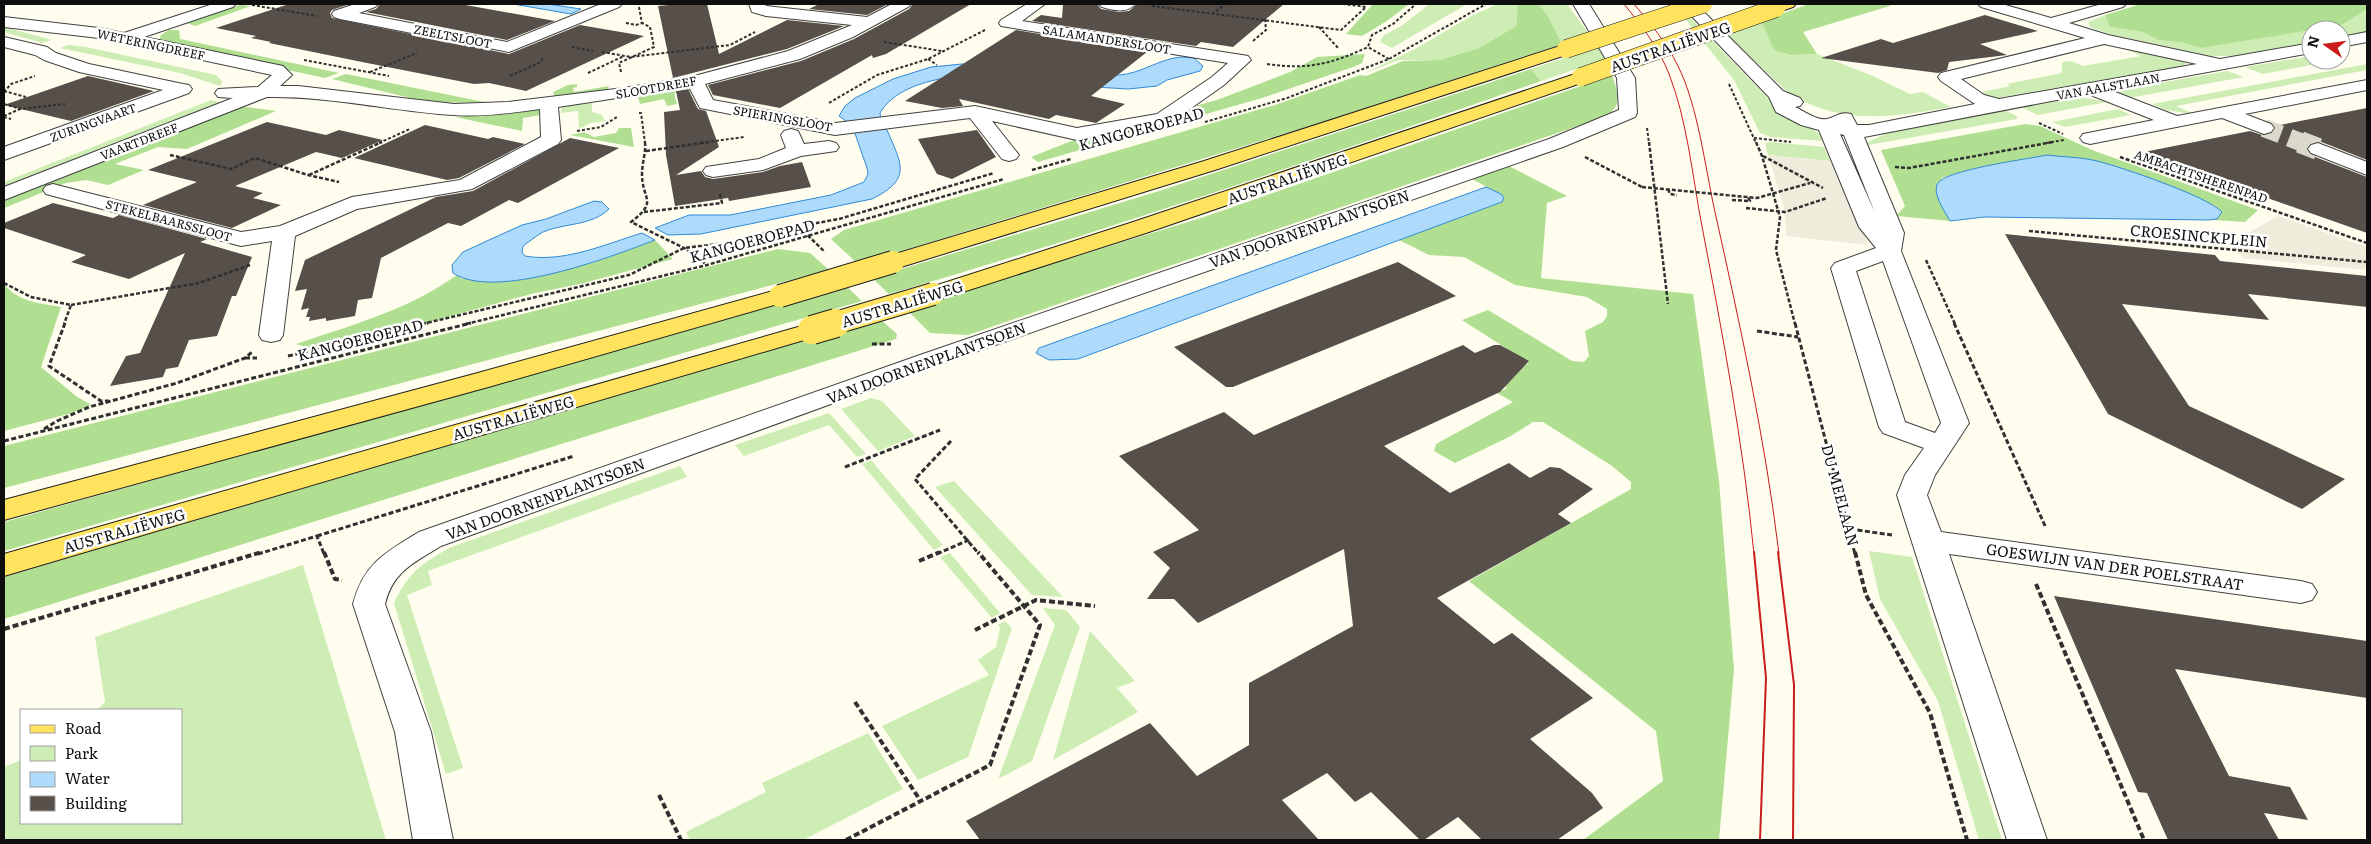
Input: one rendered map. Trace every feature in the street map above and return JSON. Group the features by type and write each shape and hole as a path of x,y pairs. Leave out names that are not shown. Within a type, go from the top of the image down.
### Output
{"main road":[{"name":"AUSTRALIËWEG","path":"4,510 492,377 780,296 1211,165 1702,4"},
{"name":"AUSTRALIËWEG","path":"4,565 933,294 1147,225 1581,77 1782,6"}],"street":[{"path":"101,46 228,4"},
{"path":"340,14 370,4"},
{"name":"ZEELTSLOOT","path":"340,14 509,47 614,4"},
{"path":"757,4 758,9 869,22"},
{"name":"SLOOTDREEF","path":"228,88 272,85 298,91 348,98 454,110 508,108 549,103 623,87 695,81 794,55 847,34 903,4"},
{"name":"SALAMANDERSLOOT","path":"1008,23 1037,4"},
{"path":"1107,4 1126,5"},
{"path":"1581,4 1626,78 1628,107"},
{"path":"1688,4 1777,95 1783,108 1808,121 1842,125 1893,232 1890,251 1956,423 1920,475 1912,495 1929,541 2027,840"},
{"path":"1986,4 2105,39 2224,64"},
{"path":"2052,23 2118,4"},
{"name":"WETERINGDREEF","path":"4,23 50,26 124,38 277,70 283,75 272,85"},
{"name":"WETERINGDREEF","path":"4,23 224,74 228,88"},
{"name":"SALAMANDERSLOOT","path":"1008,23 1242,60"},
{"path":"2351,40 2367,37"},
{"path":"1999,105 1978,99 1947,77 2105,39"},
{"name":"ZURINGVAART","path":"4,42 41,51 44,55 72,64 183,89 4,154"},
{"path":"2351,42 2367,42"},
{"path":"509,47 545,54"},
{"name":"VAN AALSTLAAN","path":"1842,125 1869,131 1905,122 2301,50"},
{"name":"SPIERINGSLOOT","path":"695,81 706,104 793,125 832,138 882,124 975,112 1076,134 1163,119 1218,81 1242,60"},
{"name":"VAARTDREEF","path":"4,194 272,85"},
{"path":"2081,138 2367,85"},
{"name":"VAARTDREEF","path":"4,176 228,88"},
{"path":"2091,89 2172,122"},
{"name":"STEKELBAARSSLOOT","path":"53,190 241,239 283,244 352,203 465,185 551,140 549,103"},
{"name":"VAN DOORNENPLANTSOEN","path":"372,586 385,568 430,539 929,360 1556,143 1628,113 1628,107"},
{"path":"975,112 1009,155"},
{"path":"2223,112 2264,128"},
{"path":"793,125 796,151"},
{"path":"713,172 764,164 832,138"},
{"path":"2318,148 2367,169"},
{"path":"271,335 283,244"},
{"path":"1890,251 1844,268 1893,427 1940,444"},
{"name":"GOESWIJN VAN DER POELSTRAAT","path":"1929,541 2301,592"},
{"path":"372,586 369,604 413,732 433,840"}],"path":[{"path":"246,4 322,17 340,14"},
{"path":"638,4 642,23 650,26 654,47 619,63 627,111 641,113 646,151 642,174 648,200 644,212"},
{"path":"1212,14 1226,4"},
{"path":"1146,5 1341,30 1366,7 1344,4"},
{"path":"1242,60 1303,69 1340,60 1368,47 1372,35 1393,24 1416,4"},
{"name":"KANGOEROEPAD","path":"1198,124 1287,98 1389,59 1486,4"},
{"path":"602,52 631,57 730,45 792,14"},
{"path":"646,151 793,125 877,75 928,59 978,32 1008,23"},
{"path":"1318,26 1339,49"},
{"path":"847,34 944,51"},
{"path":"369,72 457,37"},
{"path":"1368,47 1389,59"},
{"path":"510,76 540,62 545,54"},
{"path":"295,59 396,78"},
{"path":"928,59 937,65"},
{"path":"4,91 26,96"},
{"path":"4,104 20,109"},
{"path":"4,117 20,109 67,104"},
{"path":"1628,107 1643,112 1648,136 1668,304"},
{"path":"308,176 454,110"},
{"path":"4,117 11,119"},
{"path":"2032,120 2064,134"},
{"name":"DU MEELAAN","path":"1754,138 1762,156 1780,216 1776,250 1866,595 1930,713 1967,840"},
{"path":"1892,167 1908,168 2081,138"},
{"path":"168,154 231,169 255,158 308,176 339,182 332,187"},
{"path":"280,358 629,274 684,248 726,243 839,219 984,177 1004,166 1002,162 1009,155"},
{"name":"KANGOEROEPAD","path":"1031,170 1079,156"},
{"path":"1582,156 1642,186 1757,198 1810,183"},
{"name":"AMBACHTSHERENPAD","path":"2115,156 2367,243"},
{"path":"707,265 684,248 631,222 644,212 722,203 713,172"},
{"name":"KANGOEROEPAD","path":"4,441 262,374 707,265 1013,176"},
{"path":"1668,189 1670,194 1677,195"},
{"path":"1732,200 1750,201 1748,197"},
{"path":"1746,208 1785,212 1828,198"},
{"path":"799,227 811,236"},
{"name":"CROESINCKPLEIN","path":"2028,231 2367,262"},
{"path":"4,283 31,297 71,306 116,296 199,283 283,244"},
{"path":"1924,254 2060,559"},
{"path":"71,306 49,366 101,401 111,401"},
{"path":"1758,331 1798,337"},
{"path":"41,431 54,421 111,401 177,384 245,358 271,335"},
{"path":"245,358 263,358"},
{"path":"845,467 940,430"},
{"path":"846,840 990,765 1040,625 915,479 951,442"},
{"path":"4,629 317,536 335,579 372,586"},
{"path":"919,561 969,540"},
{"path":"2024,554 2144,840"},
{"path":"975,630 1036,600 1095,606"},
{"path":"855,702 920,800"},
{"path":"659,795 681,840"}],"green space":[{"path":"1373,4 1409,4 1387,21 1362,36 1346,34"},
{"path":"1429,4 1467,4 1392,48 1380,42 1384,35 1403,25"},
{"path":"1498,4 1518,4 1516,26 1479,48 1440,60 1399,60 1363,74 1415,49 1473,15"},
{"path":"1518,4 1539,4 1549,18 1562,44 1319,123 895,253 857,263 831,239 844,230 1275,105 1360,75 1366,76 1403,61 1440,60 1479,48 1516,26"},
{"path":"1539,4 1567,4 1589,34 1562,44 1549,18"},
{"path":"1673,4 1677,4 1783,114 1809,126 1820,135 1822,141 1771,137 1760,133 1734,80"},
{"path":"1809,4 1891,4 1890,6 1803,32 1817,54 1790,55 1774,50 1761,21"},
{"path":"2141,4 2367,4 2367,9 2349,20 2301,20 2301,32 2201,48 2184,43 2158,40 2143,32 2110,27 2105,15"},
{"path":"240,5 251,6 195,26 187,23"},
{"path":"2367,9 2367,34 2351,36 2351,20 2333,20 2356,15"},
{"path":"2105,15 2110,27 2143,32 2158,40 2184,43 2201,48 2301,27 2301,46 2237,56 2211,56 2109,34 2090,27 2088,22"},
{"path":"1761,21 1774,50 1790,55 1817,54 1873,76 1910,94 1923,92 1951,107 1909,114 1869,116 1849,115 1810,104 1790,94 1726,34"},
{"path":"4,27 52,40 42,43 4,32"},
{"path":"169,30 179,30 180,39 339,73 325,78 158,42 161,35"},
{"path":"68,45 86,47 216,75 222,81 220,86 180,73 60,48"},
{"path":"1600,46 1606,59 1541,81 1531,69"},
{"path":"2128,50 2158,53 2186,63 2185,66 1997,98 1986,97 1982,92 2010,86 2007,84 2062,73 2062,62 2071,61 2083,66 2141,56"},
{"path":"1365,54 1362,63 1353,67 1262,98 1038,162 1031,157 1079,138 1217,100 1290,72 1317,57"},
{"path":"2301,58 2301,67 2263,74 2245,67"},
{"path":"2367,64 2367,70 2176,106 2191,114 2166,110 2152,104 2335,70 2351,70 2351,67"},
{"path":"1531,69 1541,81 1135,218 889,294 872,278 1156,192"},
{"path":"2227,71 2244,77 2129,98 2120,93 2120,90"},
{"path":"346,74 489,103 427,102 332,79"},
{"path":"1612,75 1617,95 1616,106 1601,118 968,335 930,333 906,309 1207,216"},
{"path":"577,84 577,87 573,88 574,92 609,86 607,91 555,98 553,92 568,85"},
{"path":"689,89 692,91 674,93 677,104 667,106 664,99 640,104 638,97"},
{"path":"2081,97 2107,102 2038,115 2021,107"},
{"path":"211,100 228,104 4,190 4,182"},
{"path":"592,103 592,112 602,115 605,121 591,123 579,129 578,111 561,113 562,106"},
{"path":"238,106 276,111 187,149 158,147 115,164 144,170 108,185 86,180 66,183 4,208 4,198"},
{"path":"2118,109 2131,115 2065,127 2052,122"},
{"path":"539,110 541,115 523,118 522,131 455,117"},
{"path":"2004,110 2017,116 2017,119 1868,145 1866,143 1896,129"},
{"path":"2025,124 2040,126 2092,150 2258,210 2245,222 2214,220 2222,212 2217,207 2194,196 2087,159 2047,155 1942,178 1936,191 1950,221 1896,216 1905,206 1881,150"},
{"path":"619,128 631,128 634,147 570,135 584,132 594,137 616,133"},
{"path":"1765,143 1824,147 1830,161 1768,155"},
{"path":"1507,165 1567,196 1547,203 1541,278 1693,294 1719,481 1734,670 1719,840 1583,840 1663,781 1656,731 1469,581 1631,489 1631,482 1612,466 1543,422 1533,422 1509,437 1455,463 1434,451 1436,444 1513,402 1497,393 1507,388 1493,379 1529,363 1462,320 1488,310 1572,361 1584,362 1589,356 1585,331 1603,322 1607,316 1607,309 1587,297 1515,285 1464,257 1429,255 1399,240 1502,202 1500,194 1470,178"},
{"path":"655,240 673,259 580,284 535,293 322,351 296,344 379,316 419,298 457,275 462,279 592,263"},
{"path":"778,249 810,253 829,270 4,488 4,446"},
{"path":"4,284 16,295 23,298 37,303 61,307 41,367 76,396 91,405 72,413 4,431"},
{"path":"845,285 862,301 4,551 4,522"},
{"path":"879,318 897,334 896,339 4,619 4,577"},
{"path":"871,398 882,401 915,436 878,451 841,409"},
{"path":"829,413 866,454 857,457 829,425 744,456 735,445"},
{"path":"871,460 943,545 934,550 862,464"},
{"path":"680,466 687,477 428,571 432,585 407,595 463,768 446,774 394,603 410,576 430,559 449,548"},
{"path":"954,481 1063,597 1032,595 935,487"},
{"path":"1869,551 1912,557 2002,840 1979,840 1938,701 1880,599"},
{"path":"950,553 1000,613 992,618 940,557"},
{"path":"303,565 386,840 4,840 4,767 20,760 20,824 182,824 182,709 98,709 105,702 95,637"},
{"path":"1043,608 1066,610 1080,627 1032,761 998,779 1055,625"},
{"path":"1005,621 1012,628 968,757 918,780 882,726 989,675 978,660 996,647 1000,628 998,625"},
{"path":"1090,631 1135,681 1117,688 1138,712 1053,760"},
{"path":"868,733 903,789 803,840 690,840 686,832 766,792 762,783"}],"shaded area":[{"path":"1768,155 1830,161 1842,178 1868,245 1786,236 1785,212"},
{"path":"2278,216 2367,247 2367,270 2243,258 2230,243"}],"water":[{"path":"513,4 548,4 581,9 571,14"},
{"path":"1181,57 1194,58 1203,66 1200,71 1167,80 1157,86 1128,89 944,78 926,82 908,89 892,99 880,113 882,127 887,130 897,153 900,170 898,178 885,192 872,199 701,234 668,235 655,228 689,215 730,215 831,195 864,182 868,174 867,168 852,125 839,116 845,106 855,98 893,79 931,67 962,64 1001,65 1120,75 1136,72 1165,60"},
{"path":"2047,155 2091,160 2125,169 2182,190 2213,205 2222,212 2217,219 2208,220 1984,217 1950,221 1940,203 1936,189 1942,180 1969,170"},
{"path":"1486,187 1501,194 1504,198 1502,202 1078,359 1049,360 1036,353 1039,348"},
{"path":"594,201 602,202 609,209 586,221 543,232 523,246 522,252 525,256 555,257 570,255 642,233 655,240 583,265 524,279 496,282 472,280 453,273 452,265 463,252 522,225 546,219"}],"building":[{"path":"289,4 350,4 332,10 330,13 332,18 509,54 580,25 644,36 526,91 489,83 474,84 367,63 269,43 271,42 251,38 256,36 216,28"},
{"path":"380,4 460,4 555,21 507,40 366,12 376,9"},
{"path":"707,4 719,54 787,20 844,26 787,49 673,78 658,6"},
{"path":"819,4 888,4 867,15 809,9"},
{"path":"913,4 971,4 886,54 873,58 872,55 780,108 713,95 708,85 801,61 854,39 909,9"},
{"path":"1063,4 1097,4 1101,9 1119,12 1129,11 1137,4 1284,4 1233,47 1201,42 1196,46 1032,21 1041,15 1062,18"},
{"path":"1985,15 2038,31 1980,44 2007,55 1949,62 1947,70 1938,73 1821,58 1881,39 1893,43"},
{"path":"1016,30 1147,52 1091,96 1125,104 1096,123 1056,115 1049,119 959,99 963,106 942,108 905,101"},
{"path":"88,76 154,91 71,121 4,105"},
{"path":"688,89 698,109 706,111 719,147 676,175 701,171 705,177 713,179 763,172 780,166 802,162 811,187 729,201 728,198 675,206 666,155 664,112 680,110 676,91"},
{"path":"2367,108 2367,160 2319,141 2310,143 2306,149 2310,155 2367,177 2367,233 2139,153 2250,131 2265,136 2272,133 2275,126"},
{"path":"267,122 326,135 339,130 383,140 342,158 316,152 235,186 263,193 253,198 281,205 232,228 143,205 197,182 148,170"},
{"path":"425,125 488,139 493,137 525,144 459,178 447,180 354,158"},
{"path":"977,130 996,157 952,179 937,174 918,139"},
{"path":"570,138 619,148 518,203 509,200 461,226 448,223 381,258 372,298 358,300 355,316 326,321 326,318 309,321 310,317 306,317 309,308 301,310 307,289 295,291 305,260 436,197 473,191"},
{"path":"53,203 113,218 119,215 207,239 200,242 252,257 236,296 232,296 217,336 189,340 178,367 166,369 163,377 110,386 126,356 140,353 185,253 129,279 71,262 86,255 4,228 4,223"},
{"path":"2005,234 2215,255 2220,261 2367,276 2367,307 2248,294 2269,320 2122,304 2189,406 2345,479 2302,509 2108,414"},
{"path":"1398,262 1456,296 1233,387 1226,387 1174,347"},
{"path":"1463,345 1475,353 1494,345 1500,345 1529,361 1500,392 1384,446 1450,493 1509,463 1530,478 1550,467 1560,468 1593,489 1558,514 1571,523 1437,598 1494,644 1512,633 1593,698 1530,739 1592,793 1603,808 1557,840 1482,840 1458,817 1424,840 1420,840 1371,792 1355,802 1327,773 1282,800 1319,840 980,840 966,821 1150,723 1197,776 1249,745 1249,683 1353,626 1344,549 1198,623 1174,599 1147,599 1170,568 1153,552 1199,530 1119,456 1224,412 1254,435"},
{"path":"2054,596 2367,641 2367,698 2175,669 2229,776 2290,787 2308,820 2264,813 2279,840 2168,840 2147,793 2138,792"}],"tunnel":[{"path":"2264,128 2303,143"},
{"path":"2300,142 2318,149"}],"tram line":[{"path":"1624,4 1660,55 1669,74 1680,110 1731,387 1744,470 1754,554"},
{"path":"1634,4 1669,49 1691,99 1751,382 1767,468 1779,554"},
{"path":"1754,552 1766,678 1760,840"},
{"path":"1778,552 1794,685 1793,840"}]}
